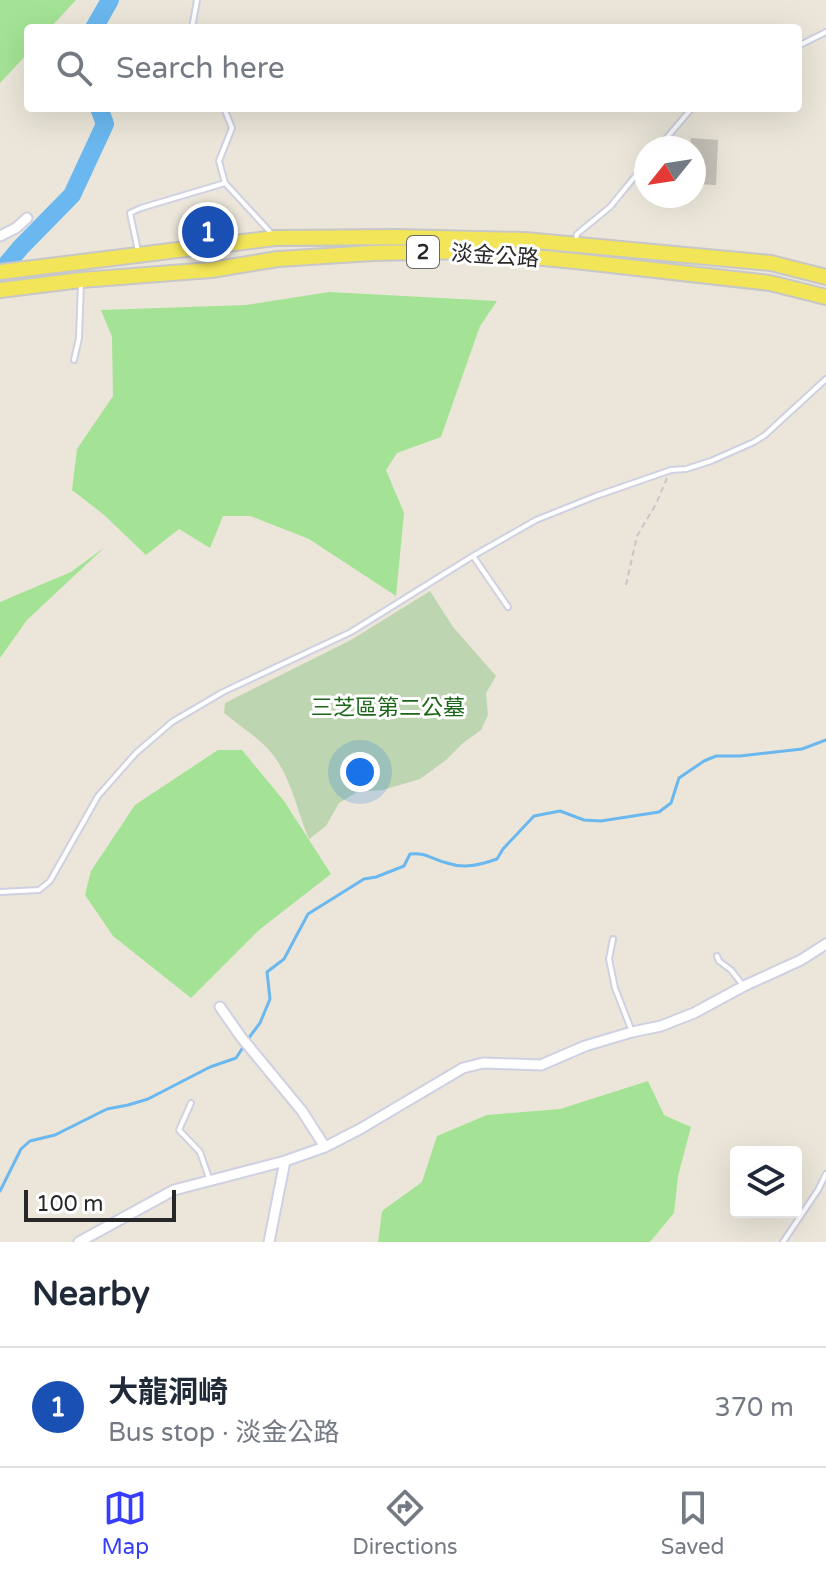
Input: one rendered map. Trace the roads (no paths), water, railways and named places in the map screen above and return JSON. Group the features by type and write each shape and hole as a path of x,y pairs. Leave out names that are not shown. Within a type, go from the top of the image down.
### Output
{"main road":[{"name":"淡金公路","path":"0,272 275,238 399,237 509,239 771,263 826,277"},
{"name":"淡金公路","path":"0,290 211,270 278,259 470,251 770,283 826,297"}],"street":[{"path":"0,236 27,218"},
{"path":"79,1242 174,1190 285,1161 325,1147 463,1068 483,1063 541,1065 585,1046 661,1026 801,960 826,944"},
{"path":"220,1007 302,1111 325,1147"},
{"path":"269,1242 285,1161"}],"lane":[{"path":"193,24 197,0"},
{"path":"802,44 826,32"},
{"path":"226,112 232,128 219,161 225,183 275,238 278,259"},
{"path":"668,136 689,112"},
{"path":"575,245 577,234 610,207 634,178"},
{"path":"139,255 130,213 225,183"},
{"path":"74,360 79,338 81,280"},
{"path":"0,892 39,890 50,881 98,796 136,753 172,722 223,692 351,632 536,520 671,470 711,461 754,442 826,379"},
{"path":"473,556 508,607"},
{"path":"613,939 609,959 615,988 632,1032"},
{"path":"717,956 744,986"},
{"path":"191,1103 179,1130 200,1152 210,1181"},
{"path":"783,1242 826,1174"}],"waterway":[{"path":"96,24 110,0"},
{"path":"0,272 72,195 105,124 100,112"},
{"path":"248,1039 260,1023 270,999 267,972 284,959 308,914 364,879 404,866 410,854 425,855 460,866 484,863 497,859 534,816 560,811 584,820 601,821 659,812 671,803 679,778 704,761 716,756 802,749 826,740"},
{"path":"0,1191 21,1149 30,1141 55,1135 107,1109 148,1099 210,1067 236,1058 244,1046"}],"place":[{"name":"大龍洞崎","path":"208,232"}],"park label":[{"name":"三芝區第二公墓","path":"388,707"}]}
